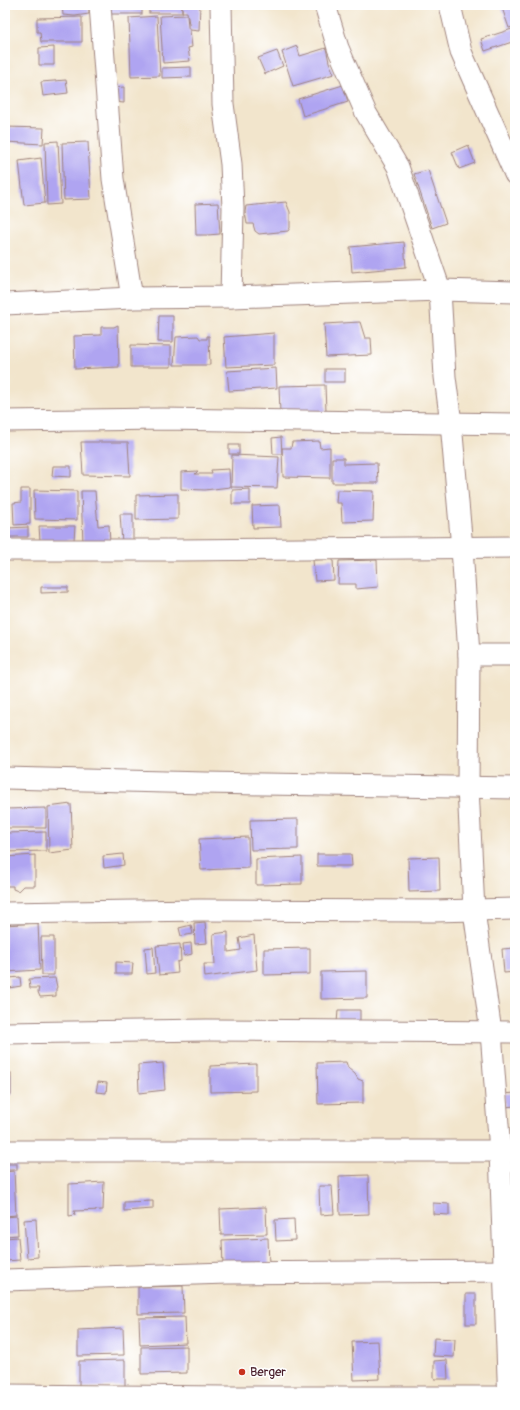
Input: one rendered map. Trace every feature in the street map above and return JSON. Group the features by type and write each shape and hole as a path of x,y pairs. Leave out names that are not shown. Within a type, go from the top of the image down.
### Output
{"street":[{"path":"100,5 113,179 132,298"},
{"path":"221,5 223,104 231,164 231,297"},
{"path":"5,1395 511,1400 507,1151 474,911 468,787 469,655 462,548 451,423 445,377 440,290 398,167 366,113 338,48 325,5"},
{"path":"450,5 461,52 515,174"},
{"path":"5,304 132,298 231,297 440,290 515,292"},
{"path":"5,421 162,419 515,424"},
{"path":"5,550 515,547"},
{"path":"469,655 515,655"},
{"path":"5,778 515,788"},
{"path":"5,913 200,910 515,910"},
{"path":"5,1032 207,1030 515,1032"},
{"path":"5,1152 507,1151"},
{"path":"5,1280 227,1273 510,1271"}],"building":[{"path":"62,5 89,5 89,14 75,16 63,15"},
{"path":"106,5 142,5 142,14 106,14"},
{"path":"149,5 182,5 182,13 149,13"},
{"path":"182,5 200,5 199,31 190,30 187,12 182,12"},
{"path":"501,5 513,5 515,11 515,26 509,28"},
{"path":"187,15 192,47 188,48 190,61 163,63 160,16"},
{"path":"157,16 160,76 131,77 129,18"},
{"path":"82,17 82,42 41,42 40,32 37,32 37,18"},
{"path":"515,28 515,41 485,51 481,39"},
{"path":"297,46 300,56 326,48 329,62 334,74 293,86 282,52"},
{"path":"54,47 54,65 39,65 39,48"},
{"path":"277,51 283,66 265,74 258,58"},
{"path":"191,67 191,77 162,78 162,68"},
{"path":"66,80 68,93 43,96 41,82"},
{"path":"343,85 348,102 303,116 298,99"},
{"path":"124,87 124,103 114,102 114,88"},
{"path":"5,127 44,128 43,144 5,142"},
{"path":"58,141 61,204 47,205 45,142"},
{"path":"88,142 91,199 64,200 62,143"},
{"path":"468,145 475,163 459,169 452,152"},
{"path":"41,158 45,203 24,205 19,161"},
{"path":"428,170 446,223 432,228 414,174"},
{"path":"286,202 290,212 290,228 288,231 259,234 255,231 253,224 247,224 245,212 246,206"},
{"path":"218,203 220,234 196,235 195,204"},
{"path":"404,242 406,267 352,272 350,247"},
{"path":"159,316 173,316 173,342 158,342"},
{"path":"360,322 365,338 371,338 372,355 326,357 324,324"},
{"path":"118,325 119,367 75,369 74,336 101,335 101,327 114,327"},
{"path":"274,333 274,365 226,367 224,337"},
{"path":"198,336 200,339 207,339 207,336 209,336 210,365 174,365 176,337"},
{"path":"131,345 171,346 171,367 131,367"},
{"path":"276,368 277,388 229,391 227,371"},
{"path":"325,369 345,369 345,382 325,382"},
{"path":"325,385 326,412 280,413 279,386"},
{"path":"281,437 282,454 273,454 272,438"},
{"path":"319,441 320,448 330,447 330,478 283,477 282,448 291,448 292,442"},
{"path":"81,442 128,442 130,476 83,475"},
{"path":"229,445 239,445 239,454 229,454"},
{"path":"232,455 279,457 277,488 231,487"},
{"path":"332,458 344,458 344,464 377,463 378,483 332,483"},
{"path":"53,466 71,466 71,477 52,476"},
{"path":"229,469 230,487 205,490 181,489 181,472 198,471 195,474 212,474 211,470"},
{"path":"21,489 30,489 30,524 14,525 13,503 21,502"},
{"path":"250,489 250,504 232,504 232,490"},
{"path":"34,490 77,491 77,520 35,519"},
{"path":"337,490 374,491 373,521 342,522 341,503 336,503"},
{"path":"81,491 95,491 98,526 109,525 110,544 83,544"},
{"path":"178,494 178,519 136,520 136,495"},
{"path":"280,505 281,527 253,528 252,506"},
{"path":"120,514 133,514 133,542 122,543"},
{"path":"39,526 75,526 74,540 40,541"},
{"path":"28,527 28,537 8,537 7,528"},
{"path":"333,559 334,580 315,581 313,560"},
{"path":"377,560 378,587 356,589 356,584 338,584 339,561"},
{"path":"41,587 68,587 68,592 41,593"},
{"path":"71,804 73,850 49,853 48,807"},
{"path":"512,806 515,806 515,835 514,835"},
{"path":"46,808 46,828 5,828 5,809"},
{"path":"298,819 298,849 251,850 250,820"},
{"path":"46,832 46,851 5,852 5,833"},
{"path":"248,837 249,868 201,870 199,839"},
{"path":"123,854 124,865 104,868 103,856"},
{"path":"317,854 351,854 352,866 317,866"},
{"path":"35,855 35,886 23,886 18,891 13,889 13,886 5,886 5,857"},
{"path":"302,857 302,884 256,885 256,859"},
{"path":"439,857 440,891 409,892 408,858"},
{"path":"205,922 207,943 195,944 194,923"},
{"path":"38,923 40,970 5,972 5,925"},
{"path":"191,925 193,934 181,936 179,928"},
{"path":"228,932 228,952 241,950 239,938 254,935 257,970 205,977 204,964 215,964 213,934"},
{"path":"41,937 54,937 54,975 42,975"},
{"path":"191,943 192,954 184,956 183,944"},
{"path":"180,944 181,961 177,962 178,973 159,975 156,946"},
{"path":"153,947 155,973 147,974 145,948"},
{"path":"310,948 310,974 264,975 264,949"},
{"path":"515,948 515,972 504,973 502,949"},
{"path":"116,962 133,963 132,974 116,974"},
{"path":"367,971 367,998 321,999 321,972"},
{"path":"20,977 21,986 9,988 9,978"},
{"path":"55,978 57,987 56,996 40,997 38,992 39,988 30,988 29,979"},
{"path":"338,1010 360,1010 360,1024 337,1023"},
{"path":"346,1062 348,1068 358,1079 363,1081 363,1103 318,1104 317,1063"},
{"path":"163,1063 165,1090 139,1093 138,1065"},
{"path":"256,1064 256,1091 210,1092 210,1066"},
{"path":"5,1073 11,1073 11,1095 5,1095"},
{"path":"98,1082 107,1083 106,1093 96,1092"},
{"path":"515,1093 515,1106 505,1107 504,1094"},
{"path":"5,1164 17,1164 17,1170 5,1170"},
{"path":"14,1171 16,1215 5,1216 5,1172"},
{"path":"368,1175 369,1214 340,1215 339,1176"},
{"path":"104,1182 103,1210 74,1211 75,1215 69,1216 69,1184"},
{"path":"319,1186 332,1186 334,1214 320,1215"},
{"path":"153,1201 153,1209 124,1211 124,1202"},
{"path":"433,1203 449,1204 449,1215 433,1214"},
{"path":"266,1207 267,1234 221,1235 220,1209"},
{"path":"17,1216 18,1235 5,1236 5,1217"},
{"path":"36,1219 38,1257 27,1258 24,1220"},
{"path":"294,1219 295,1240 276,1241 275,1220"},
{"path":"18,1237 20,1260 5,1261 5,1238"},
{"path":"268,1238 269,1265 223,1266 222,1240"},
{"path":"183,1286 184,1313 138,1314 138,1287"},
{"path":"466,1294 476,1294 476,1324 466,1324"},
{"path":"185,1317 186,1343 140,1345 139,1318"},
{"path":"123,1328 124,1355 78,1356 78,1330"},
{"path":"434,1338 455,1339 454,1357 433,1356"},
{"path":"378,1341 380,1379 354,1380 352,1342"},
{"path":"187,1346 187,1373 141,1374 141,1347"},
{"path":"125,1360 125,1386 79,1388 79,1361"},
{"path":"447,1360 448,1379 434,1379 434,1361"}],"place":[{"name":"Berger","path":"242,1372"}]}
